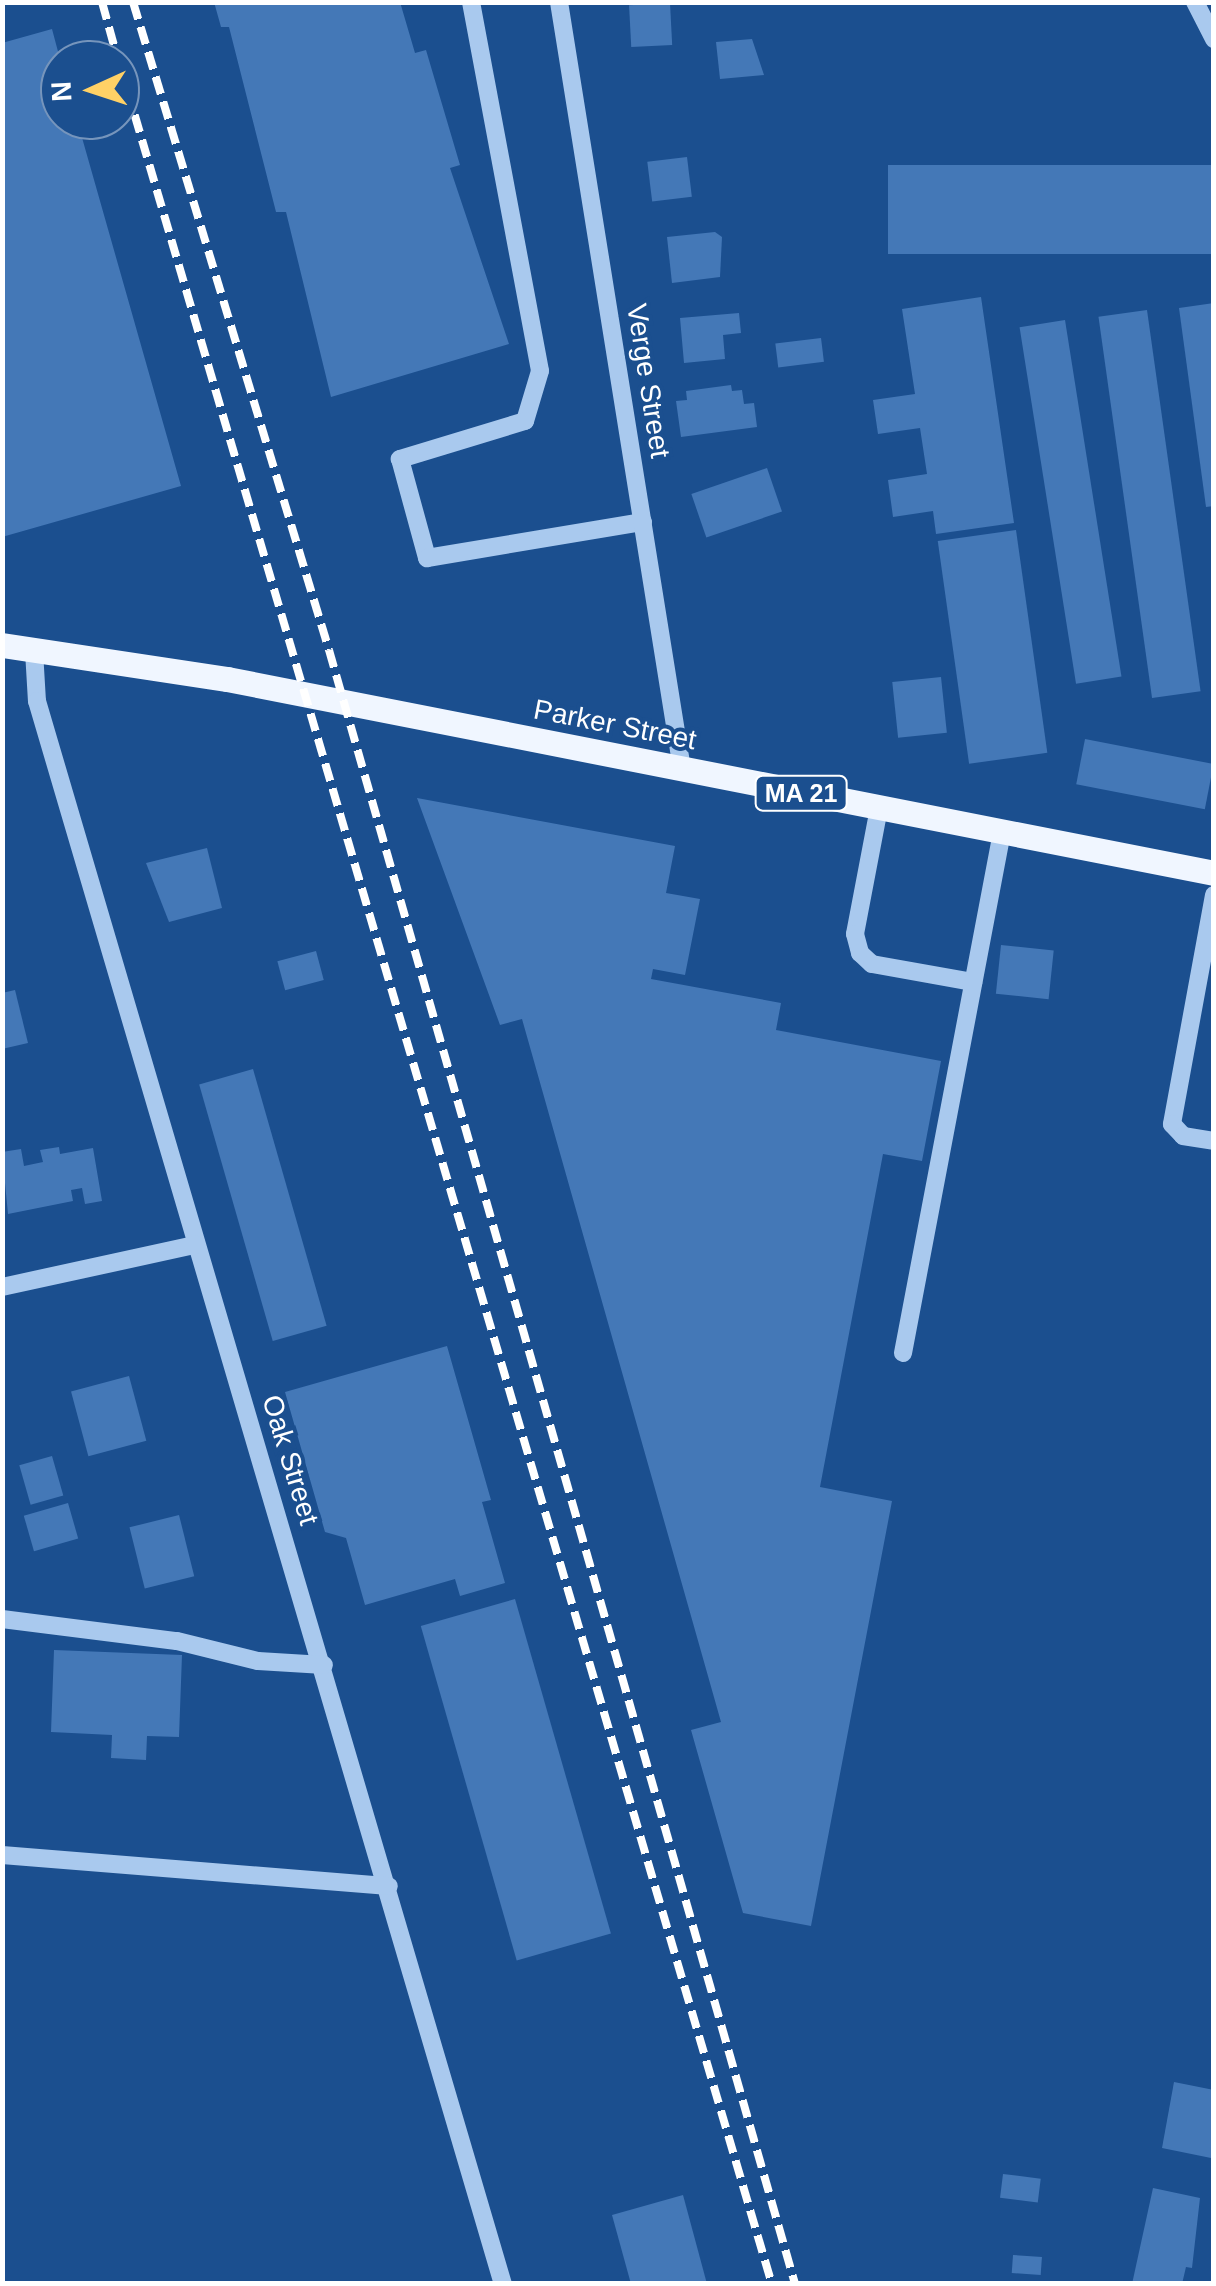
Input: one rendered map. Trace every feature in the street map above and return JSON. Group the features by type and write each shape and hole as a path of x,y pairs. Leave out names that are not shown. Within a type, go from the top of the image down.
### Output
{"main road":[{"name":"Parker Street","path":"2,645 227,679 1214,874"}],"street":[{"path":"471,2 540,371 525,420 400,459 427,558 643,522"},
{"name":"Verge Street","path":"559,2 682,769"},
{"path":"1195,2 1214,39"},
{"name":"Oak Street","path":"34,651 37,701 504,2284"},
{"path":"879,808 856,934 860,953 872,964 973,982"},
{"path":"903,1353 1002,832"},
{"path":"1214,895 1172,1124 1183,1136 1214,1142"},
{"path":"2,1287 195,1245"},
{"path":"2,1619 177,1641 258,1661 324,1665"},
{"path":"2,1855 389,1886"}],"building":[{"path":"214,2 400,2 415,53 426,50 460,165 450,168 509,344 331,397 286,212 276,212 229,27 221,27"},
{"path":"670,3 672,45 631,47 629,5"},
{"path":"52,29 55,40 40,40 40,140 83,140 181,486 2,537 2,43"},
{"path":"752,39 764,75 720,79 716,42"},
{"path":"687,157 692,197 652,202 647,162"},
{"path":"888,165 1214,165 1214,254 888,254"},
{"path":"715,232 722,237 720,277 672,283 667,237"},
{"path":"981,297 1014,523 936,534 933,511 893,517 888,480 927,474 920,428 878,434 873,400 915,394 902,309"},
{"path":"1214,303 1214,506 1206,507 1179,308"},
{"path":"1147,310 1201,691 1152,698 1098,317"},
{"path":"739,313 741,333 723,335 725,359 684,363 680,318"},
{"path":"1065,320 1121,677 1076,684 1020,327"},
{"path":"821,338 824,362 778,367 775,344"},
{"path":"731,385 732,391 742,390 744,404 754,403 757,427 681,437 676,401 687,400 686,391"},
{"path":"767,468 782,511 706,538 691,494"},
{"path":"1016,530 1047,753 969,764 938,541"},
{"path":"941,677 947,733 898,738 892,682"},
{"path":"1085,739 1214,764 1205,809 1076,784"},
{"path":"417,798 675,846 666,893 700,899 685,975 653,969 651,979 781,1003 776,1030 941,1061 922,1161 883,1154 820,1487 892,1501 811,1926 743,1913 691,1730 721,1722 522,1019 500,1025"},
{"path":"207,848 222,908 169,922 146,863"},
{"path":"1001,945 1054,951 1049,999 996,994"},
{"path":"316,951 324,980 285,990 277,961"},
{"path":"15,990 28,1043 2,1049 2,993"},
{"path":"253,1069 327,1326 273,1341 199,1084"},
{"path":"59,1147 60,1154 93,1148 102,1201 85,1204 82,1188 71,1190 73,1201 8,1214 2,1152 21,1149 24,1166 43,1162 40,1150"},
{"path":"447,1346 491,1500 482,1502 505,1583 460,1596 455,1579 365,1605 346,1538 325,1532 285,1392"},
{"path":"129,1376 146,1441 88,1456 71,1392"},
{"path":"52,1456 63,1495 31,1505 19,1465"},
{"path":"68,1503 78,1539 34,1551 24,1516"},
{"path":"179,1515 194,1576 145,1588 130,1527"},
{"path":"515,1599 611,1934 517,1961 421,1626"},
{"path":"54,1650 182,1655 179,1737 147,1736 146,1760 111,1758 112,1735 51,1732"},
{"path":"1174,2082 1214,2090 1211,2158 1162,2148"},
{"path":"1003,2174 1041,2179 1038,2202 1000,2198"},
{"path":"1153,2188 1200,2198 1192,2268 1186,2267 1182,2284 1132,2284"},
{"path":"683,2195 707,2284 631,2284 612,2215"},
{"path":"1013,2255 1042,2257 1041,2275 1012,2273"}],"railway":[{"path":"102,2 112,40"},
{"path":"133,2 329,650 795,2284"},
{"path":"140,133 772,2284"}]}
